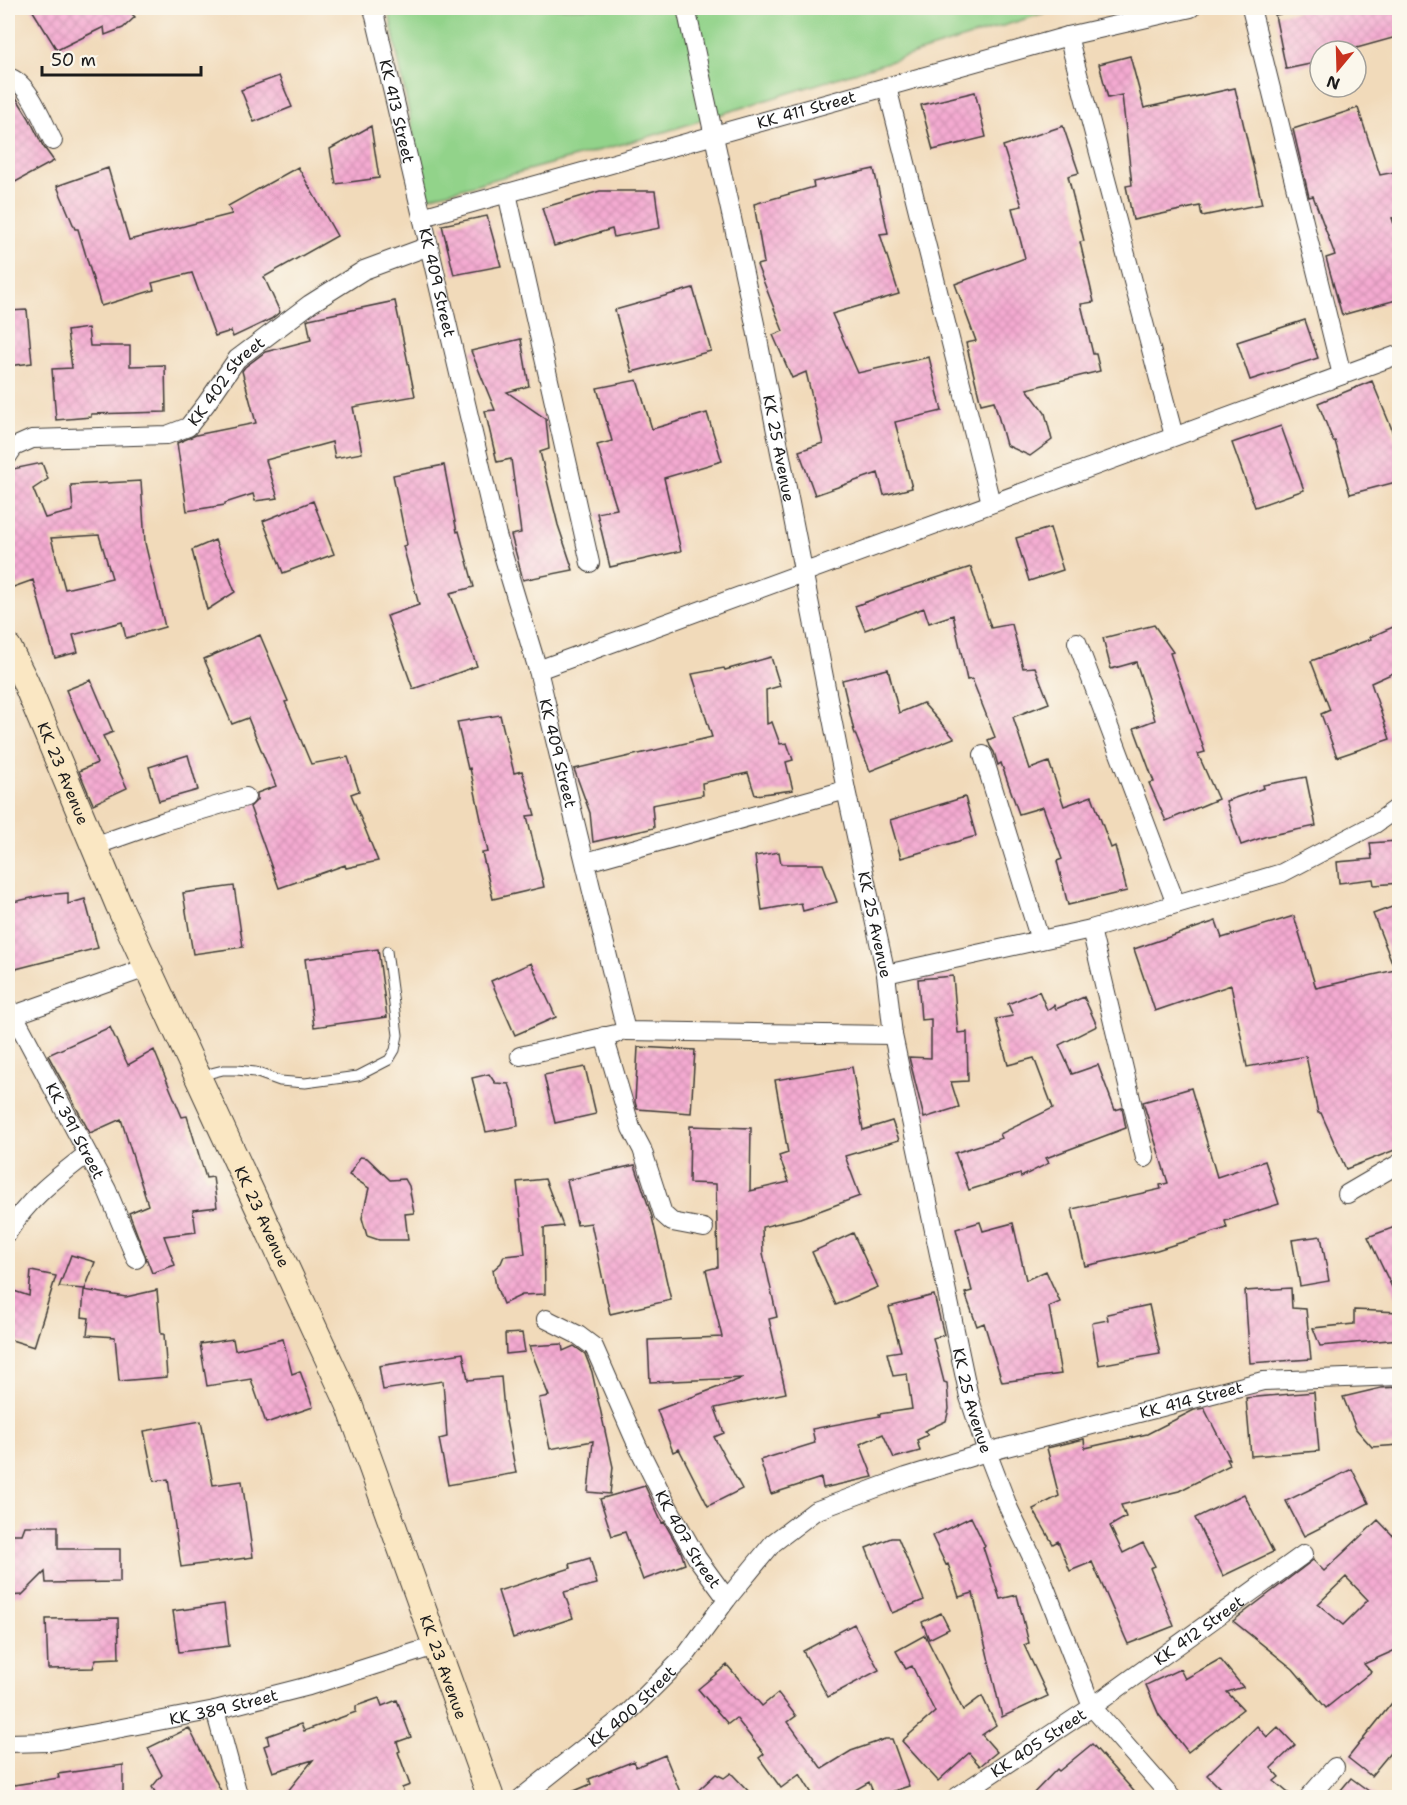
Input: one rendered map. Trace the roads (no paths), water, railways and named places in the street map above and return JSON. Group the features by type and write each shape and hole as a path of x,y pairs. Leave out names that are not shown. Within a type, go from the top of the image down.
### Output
{"main road":[{"name":"KK 23 Avenue","path":"8,647 25,681 119,906 349,1404 491,1797"}],"street":[{"name":"KK 413 Street","path":"373,8 422,217"},
{"name":"KK 25 Avenue","path":"686,8 716,135 846,790 886,974 893,1035 969,1397 1009,1509 1040,1574 1092,1707 1172,1797"},
{"name":"KK 411 Street","path":"422,217 1068,36 1191,8"},
{"path":"1251,8 1342,375"},
{"path":"1068,36 1174,436"},
{"path":"8,77 16,80 29,95 53,141"},
{"path":"887,87 991,503"},
{"path":"507,193 590,563"},
{"name":"KK 409 Street","path":"422,217 497,535 538,670 626,1031"},
{"name":"KK 402 Street","path":"8,456 14,447 32,439 167,435 188,427 237,359 310,304 364,270 429,246"},
{"path":"538,670 1342,375 1398,358"},
{"path":"1077,642 1176,904"},
{"path":"983,755 1040,940"},
{"path":"585,862 846,790"},
{"path":"94,846 165,821 246,797"},
{"path":"886,974 1091,929 1282,873 1375,824 1400,806"},
{"path":"1091,929 1145,1158"},
{"path":"11,1011 149,967"},
{"name":"KK 391 Street","path":"11,1011 107,1190 136,1259"},
{"path":"519,1056 626,1031 893,1035"},
{"path":"604,1036 631,1128 642,1149 663,1214 672,1222 704,1228"},
{"path":"8,1232 20,1212 48,1183 87,1154"},
{"path":"1347,1194 1400,1163"},
{"name":"KK 407 Street","path":"546,1319 578,1335 594,1347 638,1447 666,1503 697,1558 727,1599 773,1544 815,1511 906,1477 987,1452"},
{"name":"KK 414 Street","path":"987,1452 1263,1381 1400,1376"},
{"name":"KK 412 Street","path":"1092,1707 1304,1554"},
{"name":"KK 400 Street","path":"521,1797 628,1713 686,1655 727,1599"},
{"name":"KK 389 Street","path":"8,1743 49,1742 214,1710 309,1686 435,1646"},
{"name":"KK 405 Street","path":"955,1797 1092,1707"},
{"path":"214,1710 239,1797"},
{"path":"1308,1797 1335,1767"}],"lane":[{"path":"196,1076 223,1070 237,1070 255,1072 280,1081 305,1083 358,1076 389,1060 395,1050 398,1035 387,951"}]}
